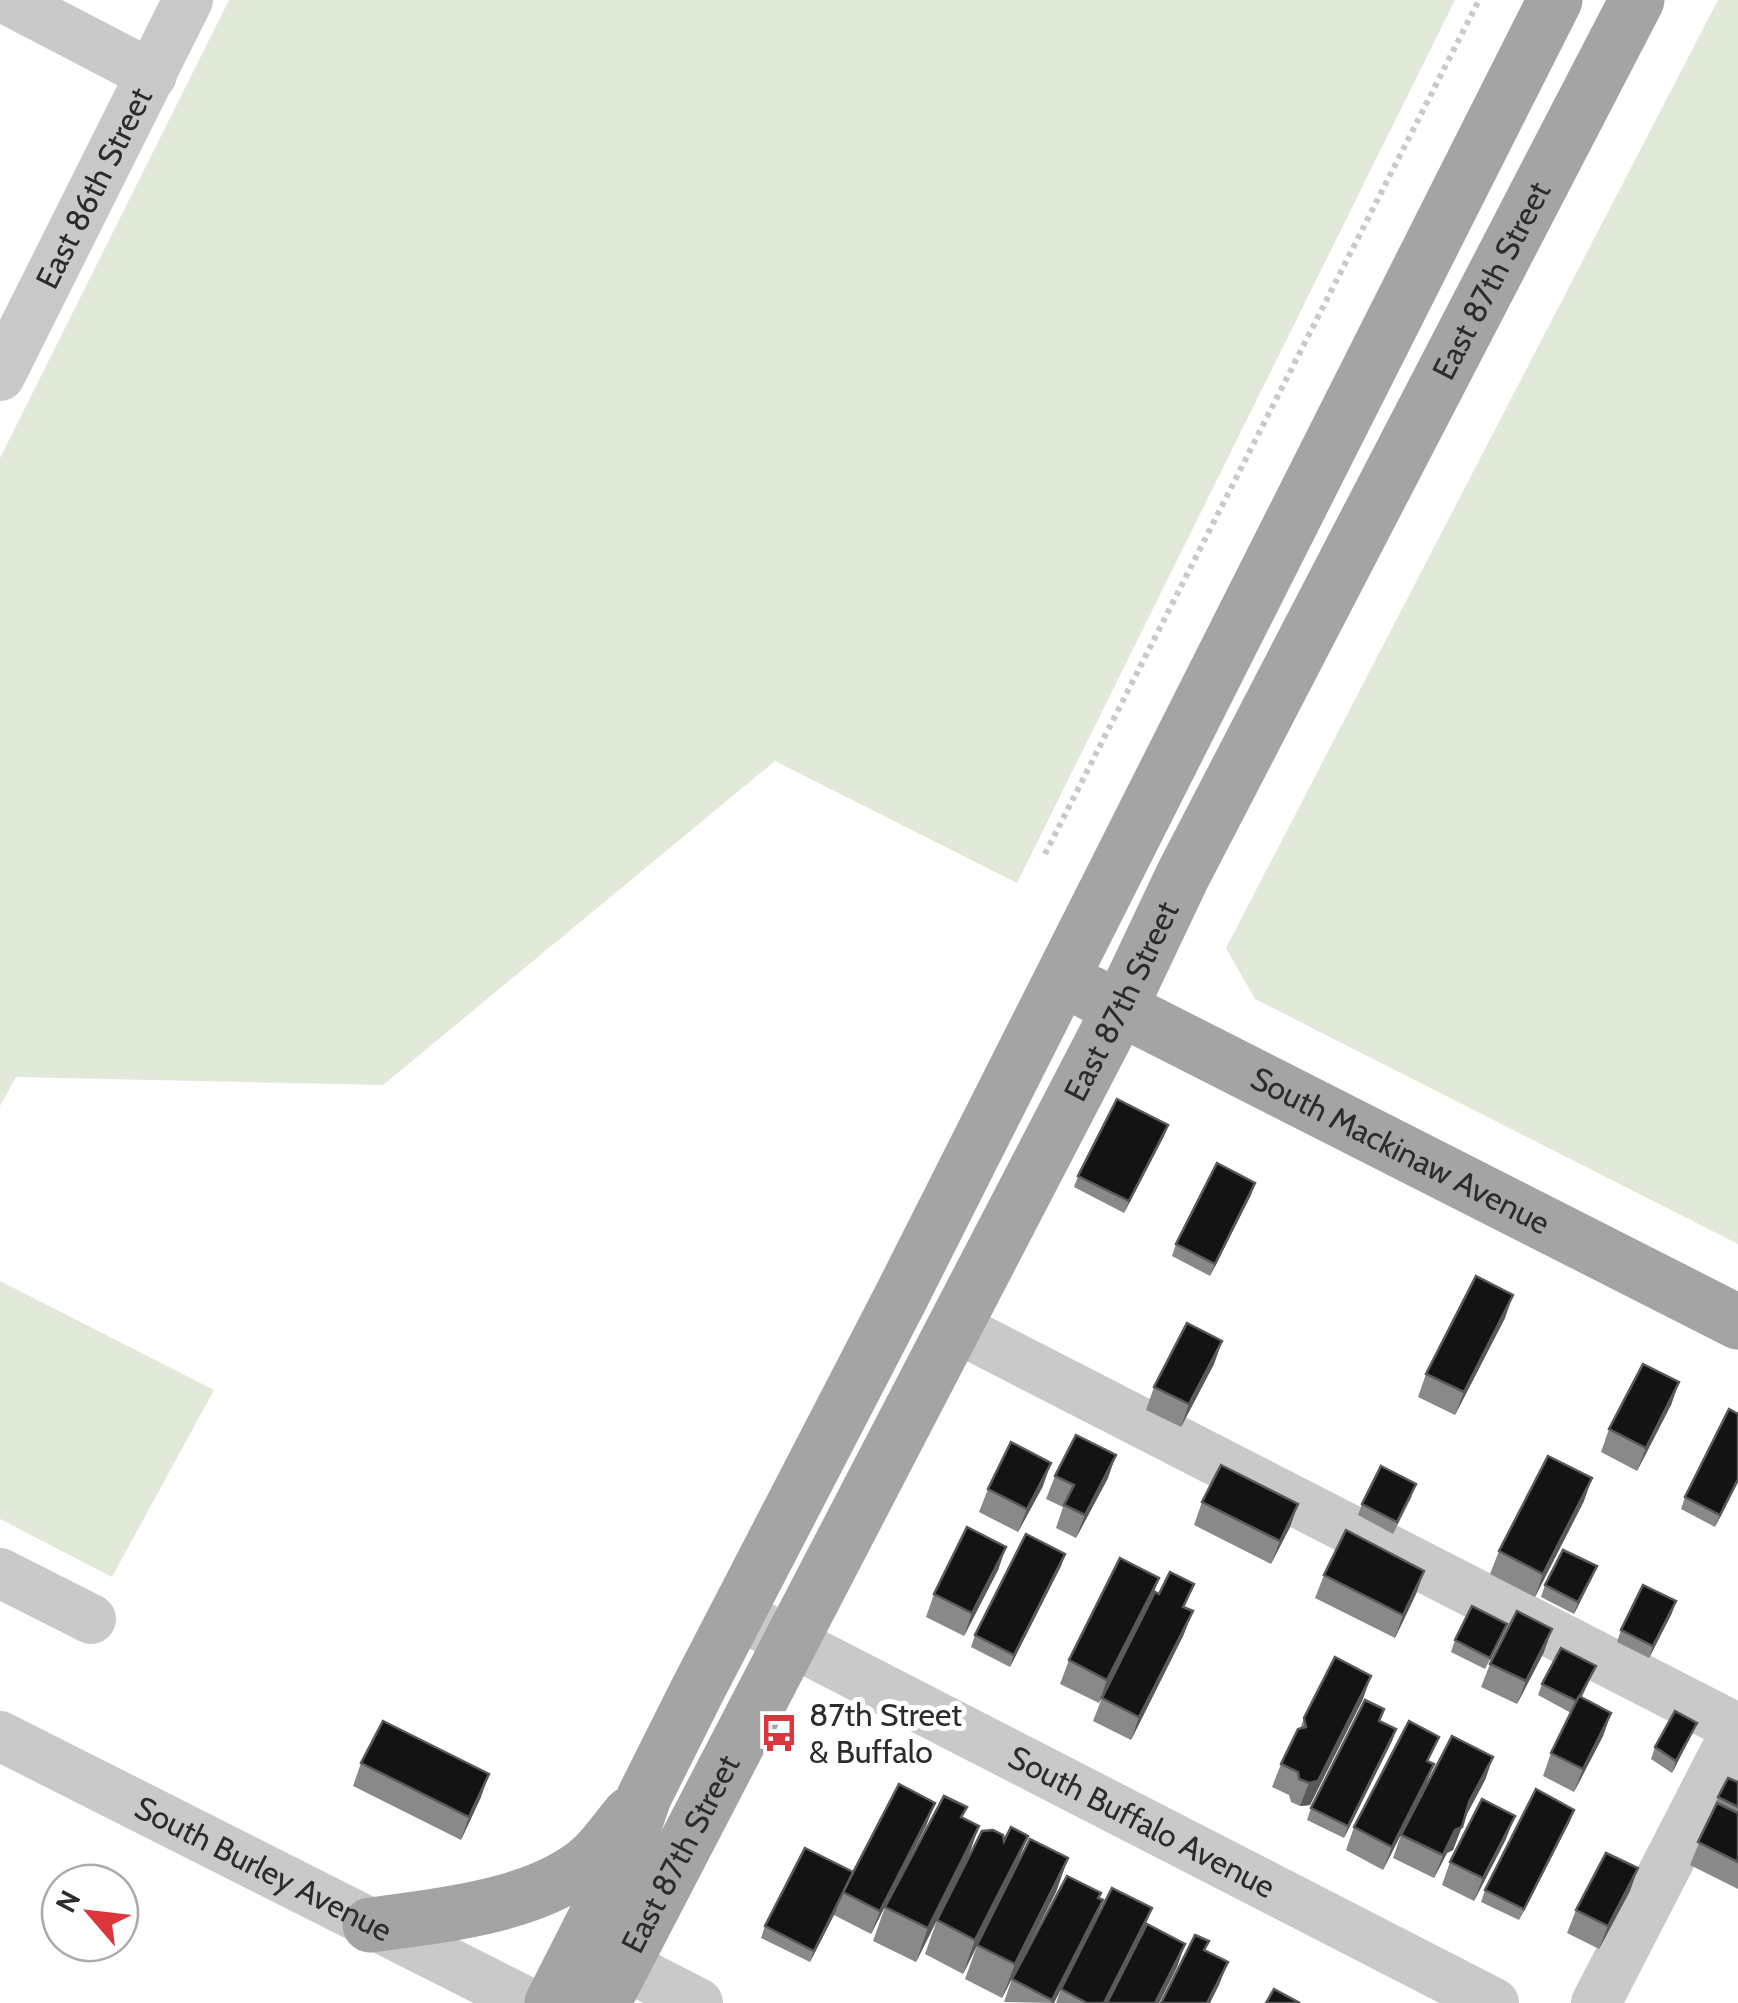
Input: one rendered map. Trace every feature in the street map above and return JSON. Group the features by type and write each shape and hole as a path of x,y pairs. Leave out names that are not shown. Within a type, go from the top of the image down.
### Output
{"main road":[{"name":"East 87th Street","path":"603,1971 619,1871 644,1796 1555,0"},
{"name":"East 87th Street","path":"552,2003 603,1971 791,1641 1637,0"},
{"name":"South Mackinaw Avenue","path":"1062,978 1738,1322"},
{"path":"370,1925 466,1912 514,1899 563,1877 593,1858 644,1796"}],"street":[{"path":"8,0 152,75"},
{"name":"East 86th Street","path":"6,350 188,0"},
{"path":"954,1328 1738,1728 1596,2003"},
{"path":"0,1573 90,1619"},
{"name":"South Buffalo Avenue","path":"737,1614 1494,2003"},
{"name":"South Burley Avenue","path":"0,1736 529,2003"},
{"path":"603,1971 698,2003"}],"path":[{"path":"1045,854 1480,0"}],"green space":[{"path":"229,0 1455,0 1017,883 775,761 383,1085 16,1077 0,1106 0,458"},
{"path":"1718,0 1738,0 1738,1244 1255,999 1226,948"},
{"path":"0,1281 214,1390 112,1577 0,1519"}],"building":[{"path":"1117,1099 1168,1125 1129,1201 1078,1176"},
{"path":"1217,1163 1255,1183 1215,1264 1176,1244"},
{"path":"1476,1276 1513,1295 1464,1392 1426,1374"},
{"path":"1187,1323 1222,1341 1189,1404 1154,1387"},
{"path":"1643,1364 1679,1382 1646,1448 1609,1429"},
{"path":"1729,1409 1738,1414 1738,1479 1720,1515 1685,1497"},
{"path":"1076,1435 1116,1455 1085,1515 1064,1505 1074,1485 1055,1476"},
{"path":"1011,1442 1051,1463 1027,1509 988,1489"},
{"path":"1548,1456 1592,1478 1543,1574 1499,1551"},
{"path":"1221,1465 1298,1504 1280,1541 1202,1502"},
{"path":"1381,1466 1416,1484 1397,1522 1362,1504"},
{"path":"967,1527 1006,1547 972,1613 934,1594"},
{"path":"1346,1530 1424,1571 1403,1615 1324,1575"},
{"path":"1026,1534 1065,1554 1014,1655 975,1635"},
{"path":"1563,1550 1597,1566 1578,1602 1545,1585"},
{"path":"1120,1558 1159,1578 1107,1680 1069,1660"},
{"path":"1170,1572 1194,1584 1183,1607 1193,1611 1139,1717 1102,1698 1155,1592 1159,1594"},
{"path":"1643,1585 1676,1601 1653,1646 1621,1630"},
{"path":"1472,1606 1507,1624 1490,1658 1455,1640"},
{"path":"1517,1611 1552,1629 1526,1681 1490,1664"},
{"path":"1561,1648 1596,1666 1577,1701 1542,1684"},
{"path":"1335,1657 1371,1676 1318,1781 1309,1783 1281,1764 1298,1729 1306,1727 1304,1718"},
{"path":"1579,1696 1611,1713 1583,1769 1551,1753"},
{"path":"1365,1700 1384,1709 1379,1721 1396,1729 1348,1826 1311,1808"},
{"path":"1675,1711 1697,1723 1676,1761 1655,1747"},
{"path":"383,1721 489,1774 469,1817 361,1763"},
{"path":"1409,1721 1439,1737 1427,1761 1434,1764 1392,1847 1354,1827"},
{"path":"1452,1736 1493,1757 1469,1802 1462,1827 1455,1830 1443,1855 1401,1835"},
{"path":"1728,1778 1738,1782 1738,1807 1718,1797"},
{"path":"899,1784 935,1803 880,1911 843,1892"},
{"path":"1536,1789 1574,1810 1524,1909 1485,1890"},
{"path":"944,1796 967,1807 961,1817 979,1826 928,1928 885,1907"},
{"path":"1482,1799 1515,1816 1483,1878 1450,1862"},
{"path":"1717,1803 1738,1813 1738,1862 1698,1842"},
{"path":"1011,1827 1028,1836 975,1940 937,1920 982,1831 993,1830 1003,1835 1004,1841"},
{"path":"1030,1839 1068,1858 1015,1964 977,1945"},
{"path":"805,1848 853,1872 814,1951 765,1926"},
{"path":"1606,1853 1638,1868 1608,1926 1576,1910"},
{"path":"1067,1876 1101,1893 1098,1898 1103,1900 1052,2000 1012,1979"},
{"path":"1112,1888 1152,1908 1104,2003 1087,2003 1061,1989"},
{"path":"1147,1924 1185,1944 1155,2003 1107,2003"},
{"path":"1195,1935 1209,1941 1204,1950 1228,1962 1207,2003 1161,2003"},
{"path":"1274,1989 1300,2003 1266,2003"}],"place":[{"name":"87th Street & Buffalo","path":"779,1733"}]}
